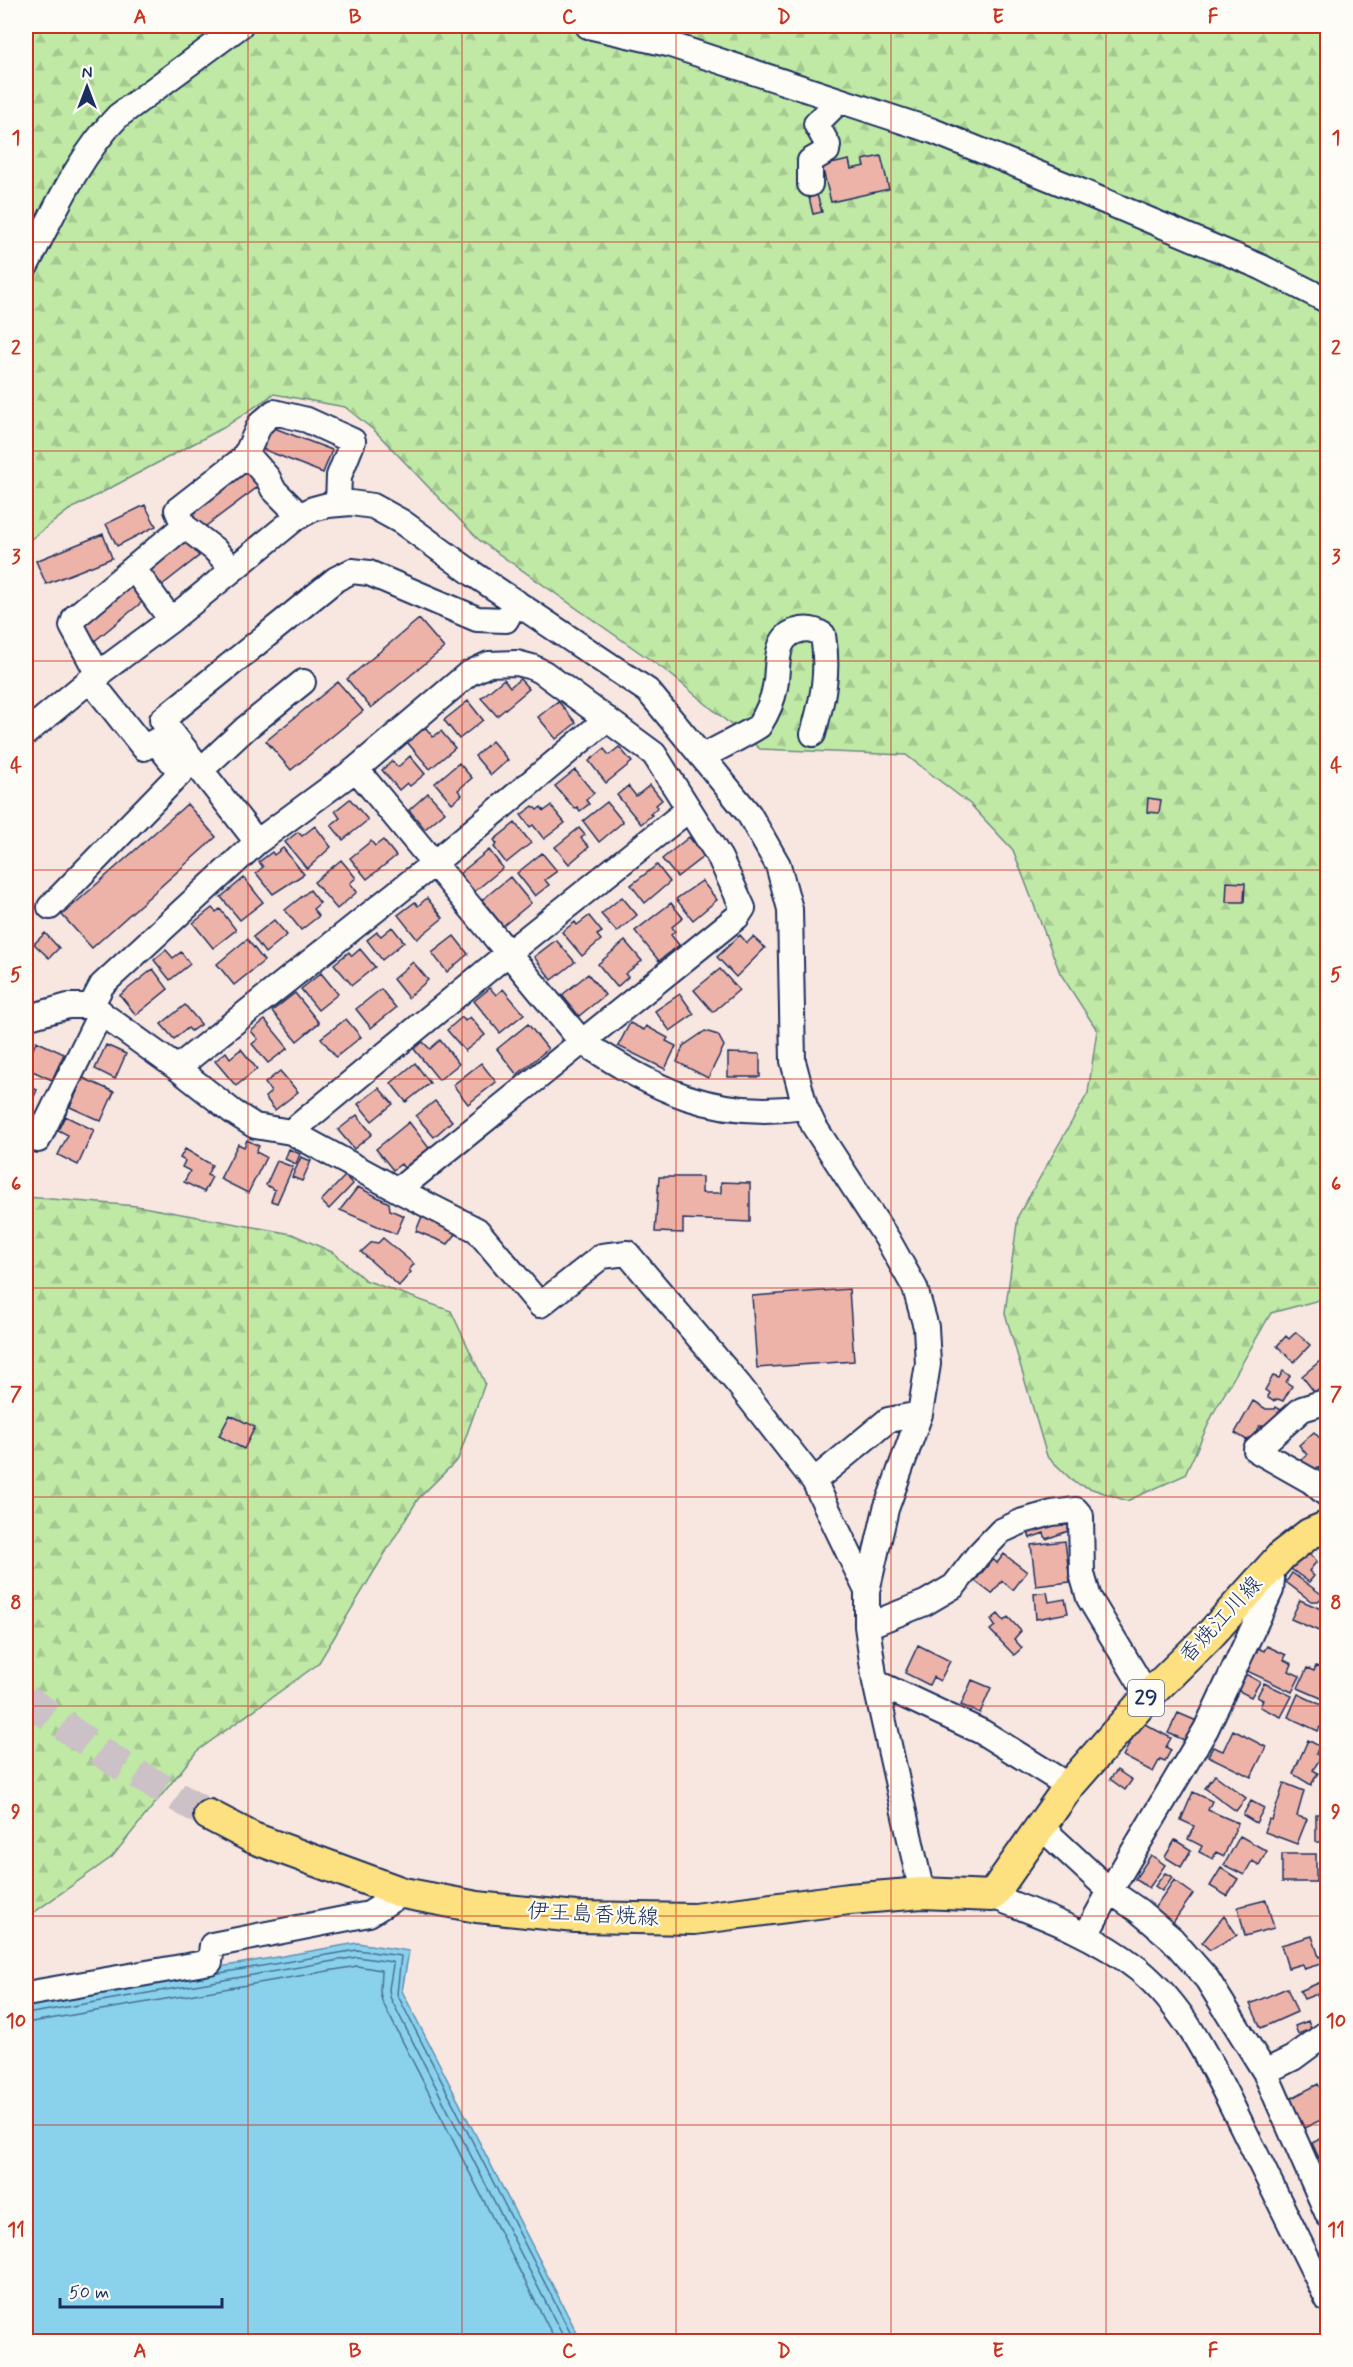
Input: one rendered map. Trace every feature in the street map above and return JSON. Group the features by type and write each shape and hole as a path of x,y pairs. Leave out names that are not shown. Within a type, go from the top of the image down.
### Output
{"main road":[{"name":"香焼江川線","path":"992,1896 1069,1786 1148,1696 1210,1635 1293,1544 1326,1526"},
{"name":"伊王島香焼線","path":"209,1815 254,1838 403,1893 477,1907 576,1917 694,1919 849,1899 922,1893 992,1896"}],"street":[{"path":"26,266 77,170 101,132 118,116 240,26"},
{"path":"588,26 668,44 933,131 1261,267 1328,301"},
{"path":"810,184 810,161 827,151 828,145 816,124 839,100"},
{"path":"233,569 214,549 184,526 177,510 246,453 260,424 274,412 307,420 353,441 339,476 338,504"},
{"path":"246,453 268,478 273,489 300,516"},
{"path":"26,733 300,516 313,509 351,503 373,507 402,522 516,603 648,691 748,814 778,865 790,909 793,1061 805,1107 814,1126 888,1240 915,1288 926,1327 928,1364 920,1414 886,1509 867,1591 867,1626 875,1682 922,1893"},
{"path":"184,526 75,617 72,626 95,678 144,748 155,741 192,768"},
{"path":"134,569 171,620"},
{"path":"257,842 192,768 162,720 336,579 352,571 369,573 477,619 506,620 516,603"},
{"path":"702,758 757,728 769,708 775,687 777,660 782,641 792,632 805,628 823,635 827,662 822,704 813,734"},
{"path":"38,1140 96,1009 102,985 257,842 356,769 468,674 489,664 517,663 544,673 654,754 720,858 743,908 737,917 398,1190"},
{"path":"50,907 192,768 303,682"},
{"path":"177,1068 433,864 607,719"},
{"path":"356,769 581,1041 661,1088 706,1104 765,1112 805,1107"},
{"path":"291,1132 507,954 689,809"},
{"path":"26,1018 68,1006 96,1009 255,1126 291,1132 477,1230 540,1305 602,1256 627,1253 738,1385 814,1481 867,1591"},
{"path":"1326,1526 1318,1508 1326,1493 1311,1481 1256,1450 1302,1409 1328,1401"},
{"path":"814,1481 888,1420 920,1414"},
{"path":"867,1626 925,1603 954,1586 978,1555 1001,1531 1033,1518 1076,1510 1081,1516 1082,1574 1089,1598 1148,1696"},
{"path":"1086,1935 1206,1729 1271,1590 1272,1580 1269,1568"},
{"path":"875,1682 982,1732 1069,1786"},
{"path":"1041,1826 1110,1891 1139,1911 1172,1940 1200,1971 1265,2073 1328,2215"},
{"path":"26,1994 210,1962 212,1945 369,1914 403,1893"},
{"path":"992,1896 1053,1919 1086,1935 1112,1950 1139,1970 1164,1994 1197,2037 1328,2300"},
{"path":"1265,2073 1293,2058 1328,2032"}],"green space":[{"path":"26,26 1327,26 1327,1298 1271,1313 1214,1412 1185,1475 1127,1501 1075,1483 1047,1456 1005,1313 1018,1216 1088,1093 1097,1030 1060,973 1013,850 970,804 906,755 760,749 669,673 479,540 376,432 345,407 274,394 223,428 69,510 26,543"},
{"path":"26,1197 137,1206 292,1234 334,1253 365,1280 451,1311 485,1383 458,1459 418,1499 318,1664 197,1751 112,1857 26,1918"}],"water":[{"path":"357,1943 409,1951 402,1991 581,2341 26,2342 26,2001"}],"building":[{"path":"881,156 889,189 831,202 822,166 849,160 851,169 865,166 863,160"},
{"path":"816,191 822,212 813,214 808,193"},
{"path":"269,426 332,450 323,473 260,448"},
{"path":"243,465 259,486 202,529 186,508"},
{"path":"145,505 156,526 117,546 106,524"},
{"path":"103,534 112,558 46,584 36,561"},
{"path":"184,537 199,556 157,589 142,570"},
{"path":"132,579 147,598 92,643 76,623"},
{"path":"419,619 444,648 371,708 347,679"},
{"path":"504,679 510,687 520,679 529,689 497,716 481,698"},
{"path":"338,682 363,711 291,770 266,741"},
{"path":"468,701 483,720 459,739 444,720"},
{"path":"558,701 576,723 556,739 538,717"},
{"path":"425,727 433,737 441,731 455,748 430,769 407,742"},
{"path":"492,741 508,760 491,775 475,756"},
{"path":"619,747 632,762 606,783 589,761 604,749 609,755"},
{"path":"410,756 425,774 410,786 407,783 399,790 382,770 392,761 398,767"},
{"path":"459,763 472,778 458,790 462,795 452,803 435,783"},
{"path":"575,770 594,793 586,800 589,804 580,811 577,807 575,809 555,786"},
{"path":"650,785 662,800 650,814 652,815 641,824 617,795 628,786 636,796"},
{"path":"428,793 445,812 425,829 409,810"},
{"path":"1148,798 1161,800 1159,813 1147,812"},
{"path":"350,799 368,820 343,840 331,825 340,818 335,811"},
{"path":"607,802 623,822 599,842 583,821"},
{"path":"187,804 216,837 92,948 62,915"},
{"path":"533,806 537,810 541,807 544,811 551,806 565,823 544,839 533,825 530,827 521,815"},
{"path":"515,823 531,843 506,863 494,847 497,844 494,840"},
{"path":"315,826 331,847 307,869 285,842 298,832 302,836"},
{"path":"579,828 585,835 581,838 589,847 569,864 555,847"},
{"path":"689,837 704,856 677,877 662,859"},
{"path":"383,840 396,856 367,879 350,858 371,841 375,846"},
{"path":"283,848 304,874 273,894 256,873 263,867 259,862 272,852 274,855"},
{"path":"489,850 503,868 474,892 459,874"},
{"path":"542,853 557,871 545,880 549,885 535,896 517,873"},
{"path":"341,860 356,878 350,883 357,892 337,909 314,882"},
{"path":"657,865 670,882 645,903 631,885"},
{"path":"510,877 531,903 503,926 482,900"},
{"path":"244,878 263,902 240,920 221,897"},
{"path":"702,881 717,900 693,920 676,899"},
{"path":"1227,882 1245,883 1244,902 1226,902"},
{"path":"310,890 320,903 313,909 319,916 301,930 285,910"},
{"path":"622,897 637,915 617,932 601,914"},
{"path":"427,898 443,918 417,939 398,915 415,902 418,906"},
{"path":"671,903 683,918 672,927 675,931 671,935 679,945 659,961 635,931"},
{"path":"212,908 216,912 220,909 236,930 213,948 193,923"},
{"path":"589,916 602,932 597,935 601,940 582,956 562,932 575,922 577,925"},
{"path":"274,920 287,935 265,953 253,937"},
{"path":"392,927 404,942 382,960 367,940 377,932 381,936"},
{"path":"45,933 59,948 49,958 34,944"},
{"path":"740,935 747,943 753,937 765,948 736,977 717,957"},
{"path":"454,936 468,954 447,972 432,953"},
{"path":"247,939 264,961 234,985 217,964"},
{"path":"556,940 575,962 552,980 534,957"},
{"path":"625,941 642,961 625,974 628,977 617,987 598,964"},
{"path":"360,949 375,967 352,985 334,964 349,952 352,956"},
{"path":"166,950 173,958 181,952 190,964 170,980 154,960"},
{"path":"413,962 428,980 408,998 393,979"},
{"path":"153,969 168,989 136,1015 120,995"},
{"path":"720,969 739,990 713,1012 694,990"},
{"path":"26,973 32,979 26,986"},
{"path":"321,973 338,994 318,1010 301,989"},
{"path":"588,974 605,995 579,1016 562,995"},
{"path":"490,988 496,995 503,989 524,1014 500,1033 474,1001"},
{"path":"381,989 396,1008 371,1028 356,1009"},
{"path":"295,993 319,1023 297,1041 272,1011"},
{"path":"680,994 694,1014 670,1031 655,1011"},
{"path":"185,1005 201,1024 191,1031 188,1028 174,1039 161,1024"},
{"path":"462,1017 465,1021 470,1017 485,1035 465,1051 447,1030"},
{"path":"346,1019 361,1037 336,1057 321,1038"},
{"path":"265,1020 288,1048 268,1063 252,1044 258,1039 251,1031"},
{"path":"630,1023 644,1030 646,1026 668,1038 666,1041 676,1046 665,1069 618,1046"},
{"path":"528,1024 548,1049 517,1075 497,1049"},
{"path":"705,1031 718,1035 724,1046 708,1078 677,1062 683,1046"},
{"path":"440,1040 459,1064 439,1080 414,1049 423,1042 430,1049"},
{"path":"36,1041 64,1054 52,1080 26,1068"},
{"path":"106,1045 126,1054 115,1079 95,1069"},
{"path":"241,1049 257,1069 236,1086 215,1061 226,1052 230,1058"},
{"path":"728,1053 760,1054 760,1077 728,1077"},
{"path":"415,1063 430,1083 406,1102 391,1083"},
{"path":"481,1063 496,1082 468,1104 453,1085"},
{"path":"280,1071 298,1092 275,1110 265,1097 271,1092 265,1083"},
{"path":"83,1078 114,1092 101,1121 70,1107"},
{"path":"26,1085 37,1090 26,1115"},
{"path":"379,1088 393,1104 372,1121 358,1104"},
{"path":"435,1101 452,1121 434,1137 416,1116"},
{"path":"357,1115 372,1134 354,1149 338,1130"},
{"path":"65,1116 94,1130 78,1165 58,1155 68,1135 58,1130"},
{"path":"409,1122 429,1148 404,1168 401,1164 393,1170 376,1149"},
{"path":"247,1140 259,1146 256,1152 266,1157 248,1193 220,1179 238,1144 244,1147"},
{"path":"185,1149 212,1165 207,1175 212,1177 204,1192 184,1182 190,1171 182,1167 185,1161 180,1158"},
{"path":"289,1149 300,1154 296,1164 285,1159"},
{"path":"301,1157 311,1161 302,1181 292,1177"},
{"path":"277,1161 293,1167 277,1203 271,1201 275,1190 266,1185"},
{"path":"345,1176 353,1184 329,1209 321,1201"},
{"path":"659,1177 702,1177 702,1193 721,1193 721,1182 750,1183 750,1222 683,1219 683,1233 655,1232"},
{"path":"358,1187 389,1203 390,1210 404,1216 396,1234 340,1210"},
{"path":"423,1214 460,1229 448,1244 416,1231"},
{"path":"383,1238 414,1264 409,1270 411,1272 399,1286 361,1252 372,1242 378,1243"},
{"path":"849,1289 854,1361 757,1368 752,1296"},
{"path":"1296,1332 1310,1345 1294,1362 1277,1346 1286,1336 1289,1339"},
{"path":"1326,1356 1328,1382 1315,1393 1302,1376"},
{"path":"1283,1371 1290,1376 1286,1382 1292,1386 1283,1401 1278,1399 1273,1401 1268,1398 1269,1393 1265,1390 1273,1376 1279,1378"},
{"path":"1253,1401 1266,1409 1276,1407 1285,1412 1265,1426 1259,1426 1250,1442 1235,1433"},
{"path":"230,1415 255,1427 244,1449 219,1436"},
{"path":"1314,1432 1328,1447 1328,1468 1323,1471 1318,1467 1311,1473 1301,1460 1307,1455 1299,1445"},
{"path":"1055,1521 1057,1525 1068,1522 1071,1530 1046,1539 1044,1533 1030,1538 1027,1529"},
{"path":"1065,1541 1070,1582 1036,1586 1031,1545"},
{"path":"1328,1542 1328,1557 1322,1554"},
{"path":"1305,1551 1317,1561 1309,1571 1314,1576 1309,1582 1291,1569"},
{"path":"1004,1554 1027,1572 1013,1590 1002,1581 992,1594 975,1581 993,1559 997,1563"},
{"path":"1328,1561 1328,1578 1320,1574"},
{"path":"1292,1573 1324,1596 1318,1601 1311,1601 1286,1582"},
{"path":"1047,1592 1049,1602 1065,1599 1068,1613 1036,1619 1034,1594"},
{"path":"1300,1600 1328,1612 1328,1635 1291,1619"},
{"path":"998,1614 1004,1621 1008,1617 1021,1631 1014,1639 1022,1648 1014,1655 990,1630 995,1626 991,1620"},
{"path":"918,1645 950,1661 940,1681 933,1677 929,1685 905,1673"},
{"path":"1254,1646 1264,1651 1267,1646 1286,1655 1284,1660 1292,1664 1289,1671 1300,1676 1292,1692 1243,1669"},
{"path":"1316,1666 1328,1671 1328,1701 1298,1688 1307,1668 1314,1671"},
{"path":"1242,1672 1260,1682 1251,1697 1233,1688"},
{"path":"972,1680 991,1688 980,1713 961,1705"},
{"path":"1264,1683 1292,1696 1281,1717 1260,1707 1263,1700 1257,1697"},
{"path":"1298,1694 1328,1708 1328,1730 1320,1727 1318,1731 1288,1717"},
{"path":"1178,1713 1199,1722 1189,1742 1168,1733"},
{"path":"1141,1722 1171,1738 1166,1747 1171,1750 1165,1761 1160,1759 1153,1772 1123,1756"},
{"path":"1233,1730 1266,1747 1251,1777 1208,1756 1213,1747 1223,1751"},
{"path":"1308,1740 1319,1746 1316,1754 1321,1757 1313,1770 1318,1773 1311,1785 1293,1774"},
{"path":"1117,1770 1132,1780 1125,1790 1110,1779"},
{"path":"1215,1775 1246,1798 1236,1811 1205,1788"},
{"path":"1284,1783 1304,1791 1297,1816 1307,1819 1297,1844 1265,1832 1269,1819 1272,1820"},
{"path":"1193,1792 1212,1801 1208,1810 1238,1823 1224,1856 1216,1852 1213,1859 1199,1852 1202,1846 1188,1839 1194,1826 1181,1820"},
{"path":"1251,1801 1264,1808 1256,1823 1243,1815"},
{"path":"1316,1814 1328,1814 1328,1842 1316,1842"},
{"path":"1240,1836 1267,1851 1259,1865 1252,1861 1244,1875 1224,1865"},
{"path":"1175,1840 1191,1850 1181,1867 1165,1857"},
{"path":"1282,1854 1316,1854 1316,1882 1282,1882"},
{"path":"1151,1855 1165,1865 1149,1888 1135,1879"},
{"path":"1221,1868 1238,1879 1227,1896 1210,1886"},
{"path":"1165,1873 1172,1877 1162,1891 1155,1886"},
{"path":"1174,1880 1193,1894 1172,1924 1153,1910"},
{"path":"1266,1900 1274,1928 1245,1936 1238,1907"},
{"path":"1224,1916 1237,1935 1210,1950 1202,1943"},
{"path":"1312,1936 1319,1957 1322,1956 1324,1963 1304,1969 1302,1964 1288,1968 1281,1945"},
{"path":"1328,1979 1328,2000 1321,2003 1317,1994 1304,1999 1300,1991"},
{"path":"1287,1988 1297,2012 1261,2028 1250,2004"},
{"path":"1308,2021 1311,2029 1298,2034 1295,2026"},
{"path":"1318,2084 1328,2102 1328,2107 1321,2110 1325,2118 1300,2130 1286,2101"},
{"path":"1328,2135 1327,2163 1323,2156 1319,2158 1312,2143"}],"tunnel":[{"path":"26,1699 114,1761 209,1815"}]}
